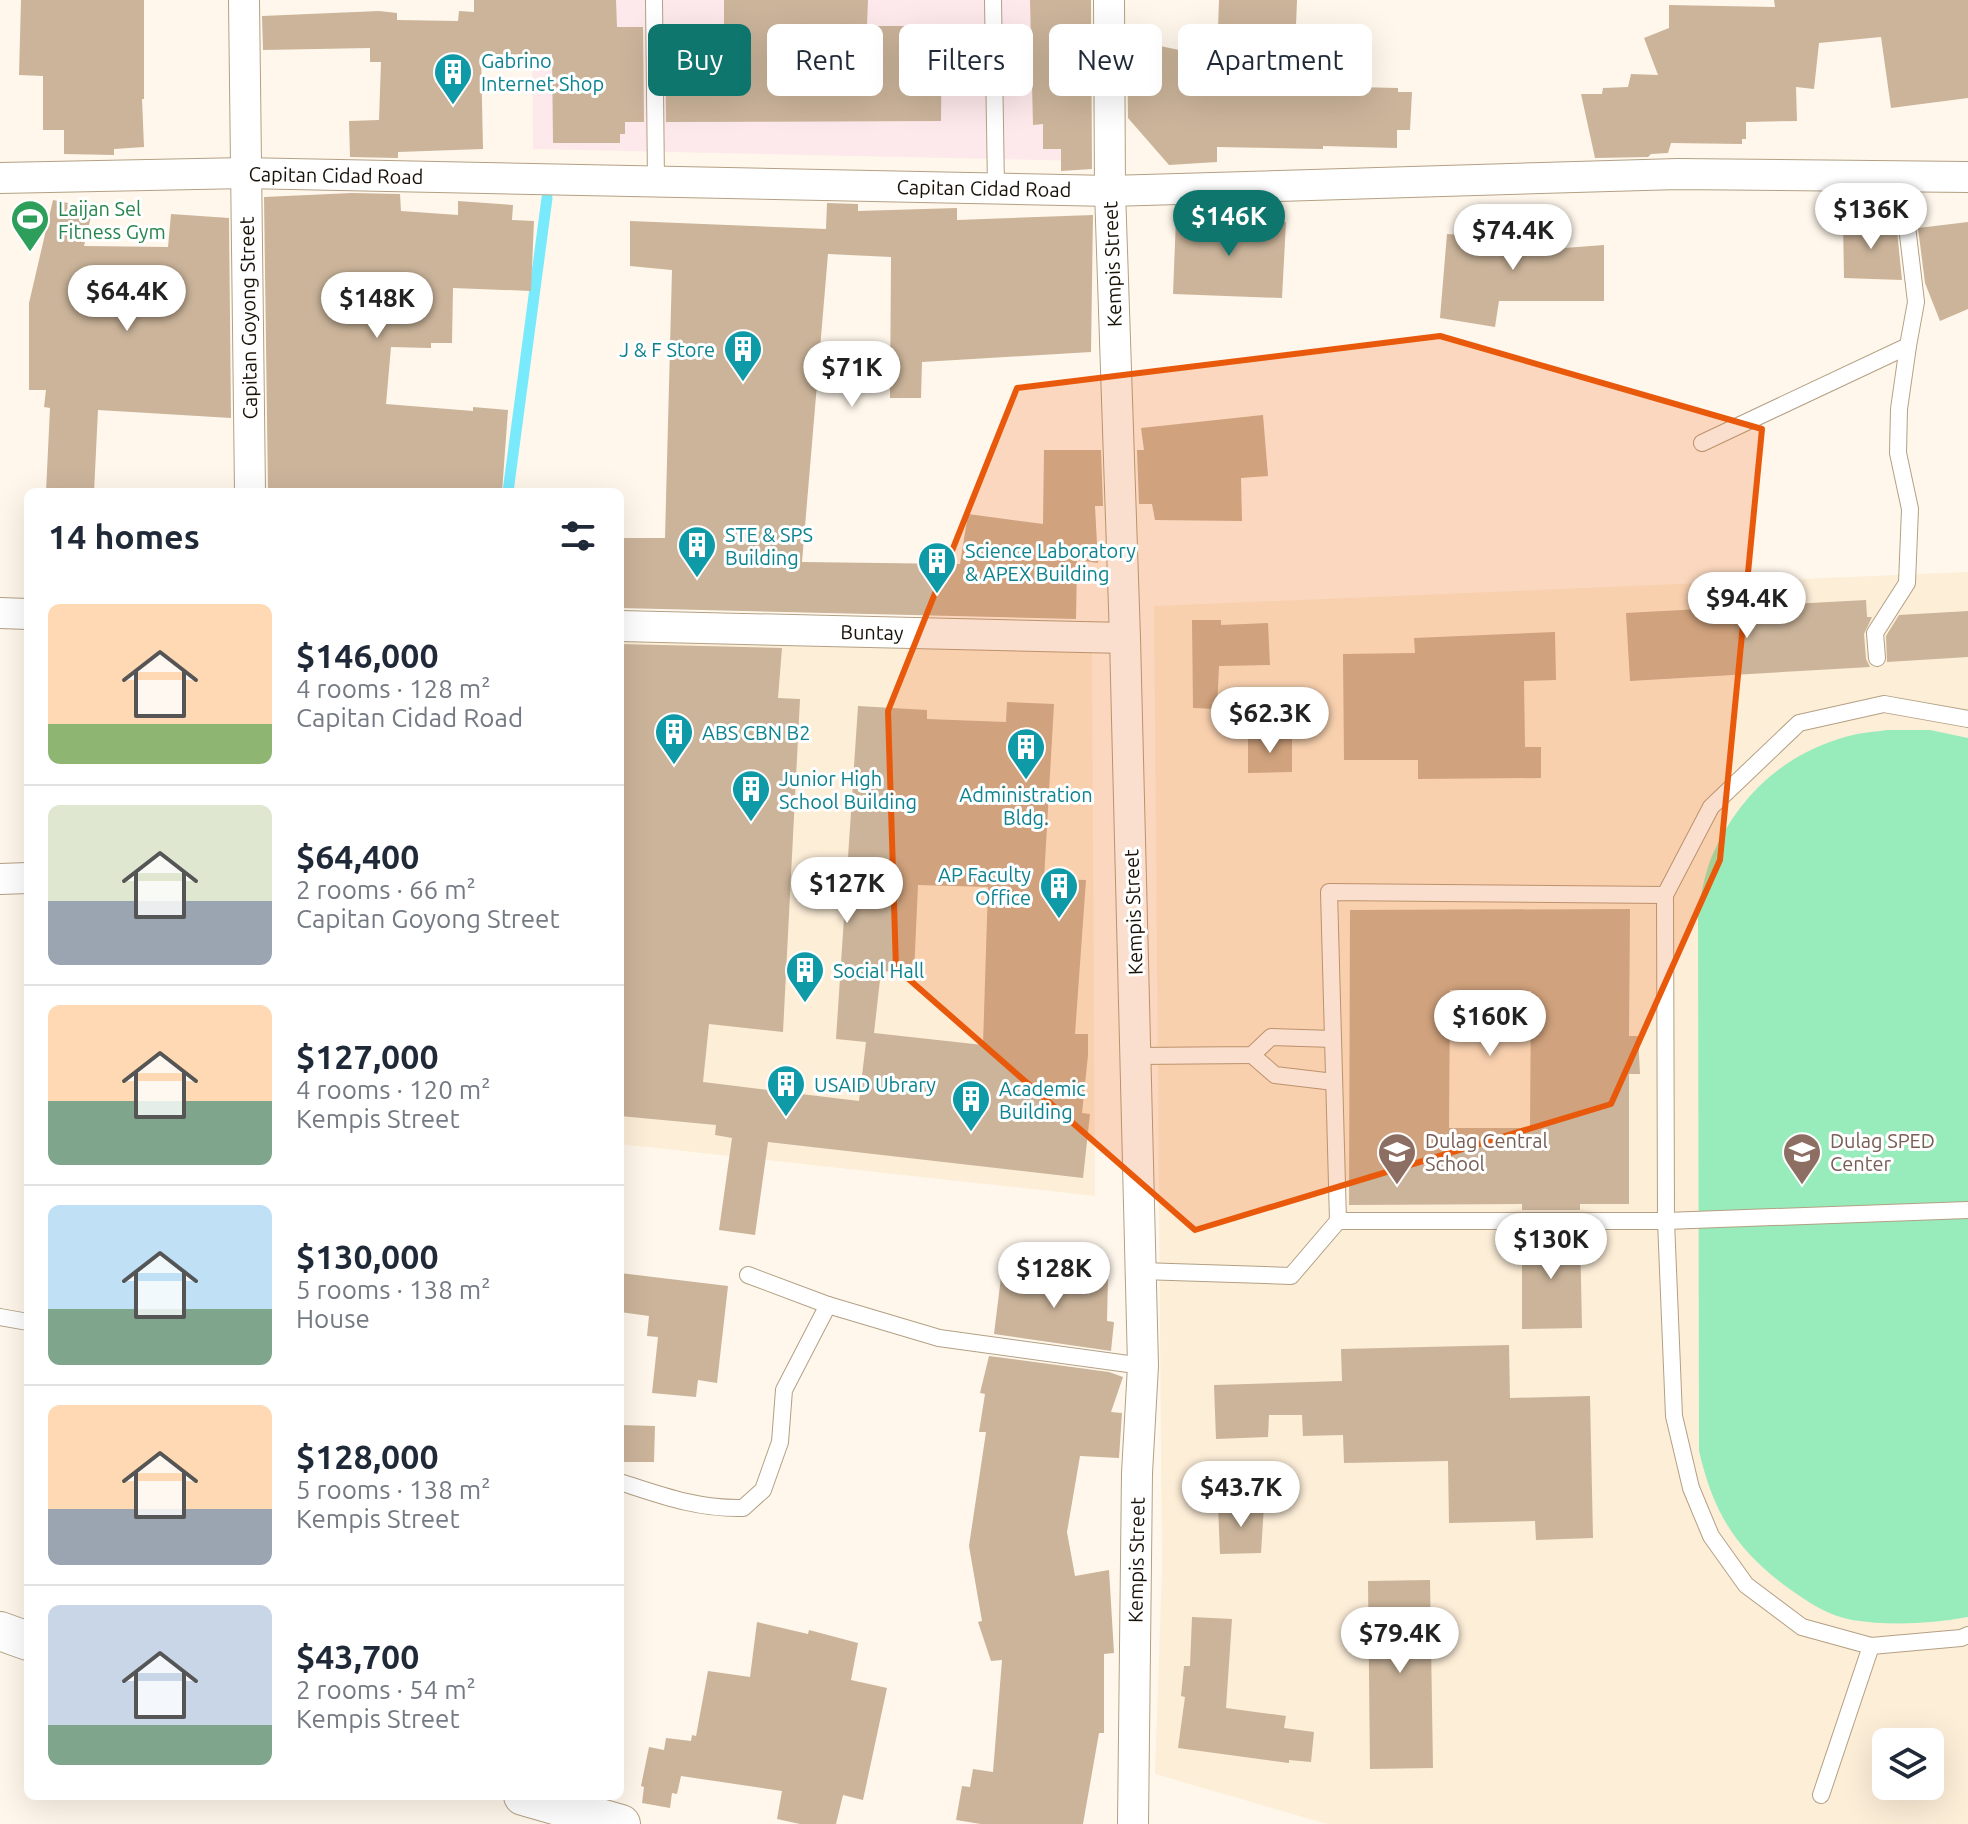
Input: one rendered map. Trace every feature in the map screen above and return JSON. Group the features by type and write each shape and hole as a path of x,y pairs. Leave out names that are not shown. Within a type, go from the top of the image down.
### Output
{"street":[{"name":"Capitan Goyong Street","path":"244,0 250,488"},
{"name":"Kempis Street","path":"1109,0 1110,191 1137,1056 1143,1366 1137,1473 1133,1824"},
{"name":"Capitan Cidad Road","path":"0,178 246,173 1110,191 1678,174 1968,177"},
{"path":"0,613 24,614"},
{"name":"Buntay","path":"624,626 1125,638"},
{"path":"0,879 24,878"},
{"path":"0,1631 24,1640"},
{"path":"537,1800 621,1824"}],"lane":[{"path":"654,0 656,181"},
{"path":"993,0 996,188"},
{"path":"1877,658 1875,633 1907,583 1910,509 1898,453 1899,409 1916,302 1901,176"},
{"path":"1702,443 1908,346"},
{"path":"1966,1637 1871,1646 1802,1627 1746,1585 1711,1536 1691,1488 1674,1416 1666,1221 1665,895 1711,807 1799,723 1884,704 1968,719"},
{"path":"1141,1271 1291,1276 1338,1221 1329,892 1665,895"},
{"path":"1252,1055 1271,1037 1333,1039"},
{"path":"1137,1056 1252,1055 1275,1075 1334,1082"},
{"path":"1338,1221 1666,1221 1968,1210"},
{"path":"748,1275 828,1305 939,1338 1143,1366"},
{"path":"624,1483 713,1509 743,1508 763,1490 780,1442 784,1390 828,1305"},
{"path":"0,1317 24,1321"},
{"path":"1821,1795 1871,1646"}],"highlighted area":[{"path":"1440,336 1762,429 1720,860 1611,1104 1195,1230 896,968 888,711 1017,388"}],"shaded area":[{"path":"532,0 1088,0 1088,24 1049,24 1049,96 1088,96 1088,161 533,149"},
{"name":"Dulag SPED Center","path":"1968,572 1968,1824 1327,1824 1155,1774 1162,1569 1154,606"},
{"path":"624,637 1092,650 1095,1196 624,1144"}],"green space":[{"path":"1887,730 1930,730 1968,738 1968,1617 1910,1623 1866,1622 1836,1615 1805,1600 1772,1575 1730,1530 1712,1494 1699,1451 1698,909 1706,875 1712,856 1735,815 1749,797 1782,767 1822,745 1850,736"}],"building":[{"path":"21,0 144,0 144,147 114,149 114,155 64,154 64,130 43,130 43,76 19,75"},
{"path":"474,0 616,0 617,27 643,27 644,122 625,122 625,134 620,134 620,143 553,143 552,54 481,55 483,149 398,152 398,158 350,157 349,121 379,120 381,62 370,62 370,48 263,50 262,16 379,11 397,13 397,20 458,21 459,11 474,12"},
{"path":"724,0 868,0 867,24 767,24 767,96 883,96 883,26 899,26 899,96 941,96 941,121 666,122 666,96 751,96 751,24 724,24"},
{"path":"1030,0 1091,0 1091,24 1049,24 1049,96 1092,96 1092,169 1061,171 1061,149 1043,149 1043,124 1033,125 1033,24 1031,24"},
{"path":"1219,0 1297,0 1296,24 1218,24"},
{"path":"1774,0 1968,0 1968,98 1891,108 1881,37 1819,43 1814,89 1796,87 1797,121 1746,122 1746,139 1742,139 1742,144 1671,143 1668,153 1648,157 1595,158 1581,94 1602,94 1603,88 1628,87 1631,74 1658,75 1644,38 1669,28 1669,5 1775,7"},
{"path":"1162,46 1178,50 1178,96 1372,96 1372,87 1398,88 1398,92 1412,92 1410,130 1397,130 1397,148 1217,147 1217,162 1169,165 1128,118 1128,96 1162,96"},
{"path":"400,194 401,211 458,215 458,201 513,205 512,220 534,221 531,291 453,288 452,343 431,343 431,348 391,347 386,404 473,411 473,407 508,410 502,488 268,488 264,197"},
{"path":"53,200 93,208 84,246 168,247 171,214 229,218 231,418 98,410 94,488 46,488 50,408 44,407 46,390 29,390 29,303"},
{"path":"827,203 858,204 858,211 957,208 957,220 1093,215 1091,352 922,362 921,398 890,398 891,257 828,254 802,562 960,564 968,514 1043,524 1044,450 1101,450 1103,506 1095,506 1098,563 1077,560 1076,619 624,608 624,538 665,538 672,270 630,266 630,221 826,229"},
{"path":"1176,218 1286,222 1282,298 1173,294"},
{"path":"1463,218 1529,224 1525,251 1604,245 1604,301 1499,301 1495,327 1440,318 1447,234 1462,235"},
{"path":"1889,221 1889,232 1897,231 1902,280 1844,278 1843,222"},
{"path":"1968,222 1968,309 1940,321 1925,283 1918,228"},
{"path":"1263,415 1268,476 1241,478 1242,521 1155,520 1152,504 1139,504 1137,450 1144,450 1141,428"},
{"path":"1866,600 1867,617 1872,617 1864,634 1866,659 1870,667 1630,681 1626,613"},
{"path":"1968,611 1968,657 1887,662 1886,636 1899,615"},
{"path":"1192,620 1221,620 1221,625 1268,623 1270,665 1219,666 1217,709 1193,708"},
{"path":"1555,632 1556,680 1524,681 1525,747 1541,747 1541,778 1418,779 1418,760 1344,760 1343,654 1415,653 1414,638"},
{"path":"624,644 782,648 778,698 800,699 783,1032 709,1024 703,1082 859,1101 866,1042 836,1039 858,706 927,710 927,719 1006,722 1007,702 1054,704 1044,879 1086,880 1075,1034 1088,1034 1082,1113 1090,1114 1083,1178 768,1142 755,1235 719,1230 732,1138 715,1135 716,1125 624,1116","holes":["918,885 988,887 983,1045 874,1033 881,971 914,973"]},
{"path":"1248,738 1292,738 1292,772 1248,773"},
{"path":"1630,909 1629,1036 1638,1036 1640,1074 1629,1074 1629,1204 1580,1204 1580,1210 1522,1210 1522,1204 1349,1205 1350,910","holes":["1450,990 1531,991 1530,1128 1449,1128"]},
{"path":"1522,1232 1580,1232 1582,1328 1522,1329"},
{"path":"1002,1269 1036,1271 1035,1277 1108,1279 1107,1321 1114,1322 1111,1351 994,1334"},
{"path":"624,1273 728,1286 717,1383 698,1380 696,1397 652,1393 658,1337 647,1336 649,1316 624,1313"},
{"path":"1509,1345 1510,1398 1590,1396 1593,1538 1536,1540 1535,1521 1449,1523 1448,1461 1344,1463 1343,1435 1303,1436 1302,1415 1269,1415 1268,1437 1216,1439 1214,1385 1342,1381 1341,1349"},
{"path":"989,1356 1109,1372 1123,1377 1111,1412 1122,1413 1119,1458 1080,1456 1067,1532 1075,1576 1109,1570 1114,1653 1104,1654 1104,1733 1099,1733 1083,1824 981,1824 956,1820 962,1786 970,1787 973,1769 993,1772 1002,1660 991,1661 978,1622 982,1621 969,1546 986,1432 979,1432 985,1394 980,1393"},
{"path":"624,1425 655,1426 654,1462 624,1462"},
{"path":"1264,1505 1261,1553 1220,1554 1218,1506"},
{"path":"1430,1580 1433,1768 1370,1769 1368,1581"},
{"path":"1192,1617 1232,1619 1226,1708 1286,1716 1284,1728 1314,1732 1311,1762 1289,1760 1289,1763 1178,1748 1185,1697 1181,1696 1184,1666 1190,1666"},
{"path":"757,1622 808,1634 809,1630 858,1643 851,1680 887,1688 863,1800 843,1795 836,1824 800,1824 777,1819 782,1791 681,1776 677,1794 672,1793 670,1808 642,1803 644,1787 641,1786 649,1747 664,1750 666,1738 691,1741 692,1735 696,1736 708,1671 750,1677"}],"waterway":[{"path":"509,488 547,198"}],"place":[{"name":"Gabrino Internet Shop","path":"453,106"},
{"name":"Laijan Sel Fitness Gym","path":"30,253"},
{"name":"J & F Store","path":"743,383"},
{"name":"STE & SPS Building","path":"697,579"},
{"name":"Science Laboratory & APEX Building","path":"937,595"},
{"name":"ABS CBN B2","path":"674,766"},
{"name":"Administration Bldg.","path":"1026,781"},
{"name":"Junior High School Building","path":"751,823"},
{"name":"AP Faculty Office","path":"1059,920"},
{"name":"Social Hall","path":"805,1004"},
{"name":"USAID Ubrary","path":"786,1118"},
{"name":"Academic Building","path":"971,1133"},
{"name":"Dulag Central School","path":"1397,1186"},
{"name":"Dulag SPED Center","path":"1802,1186"}]}
